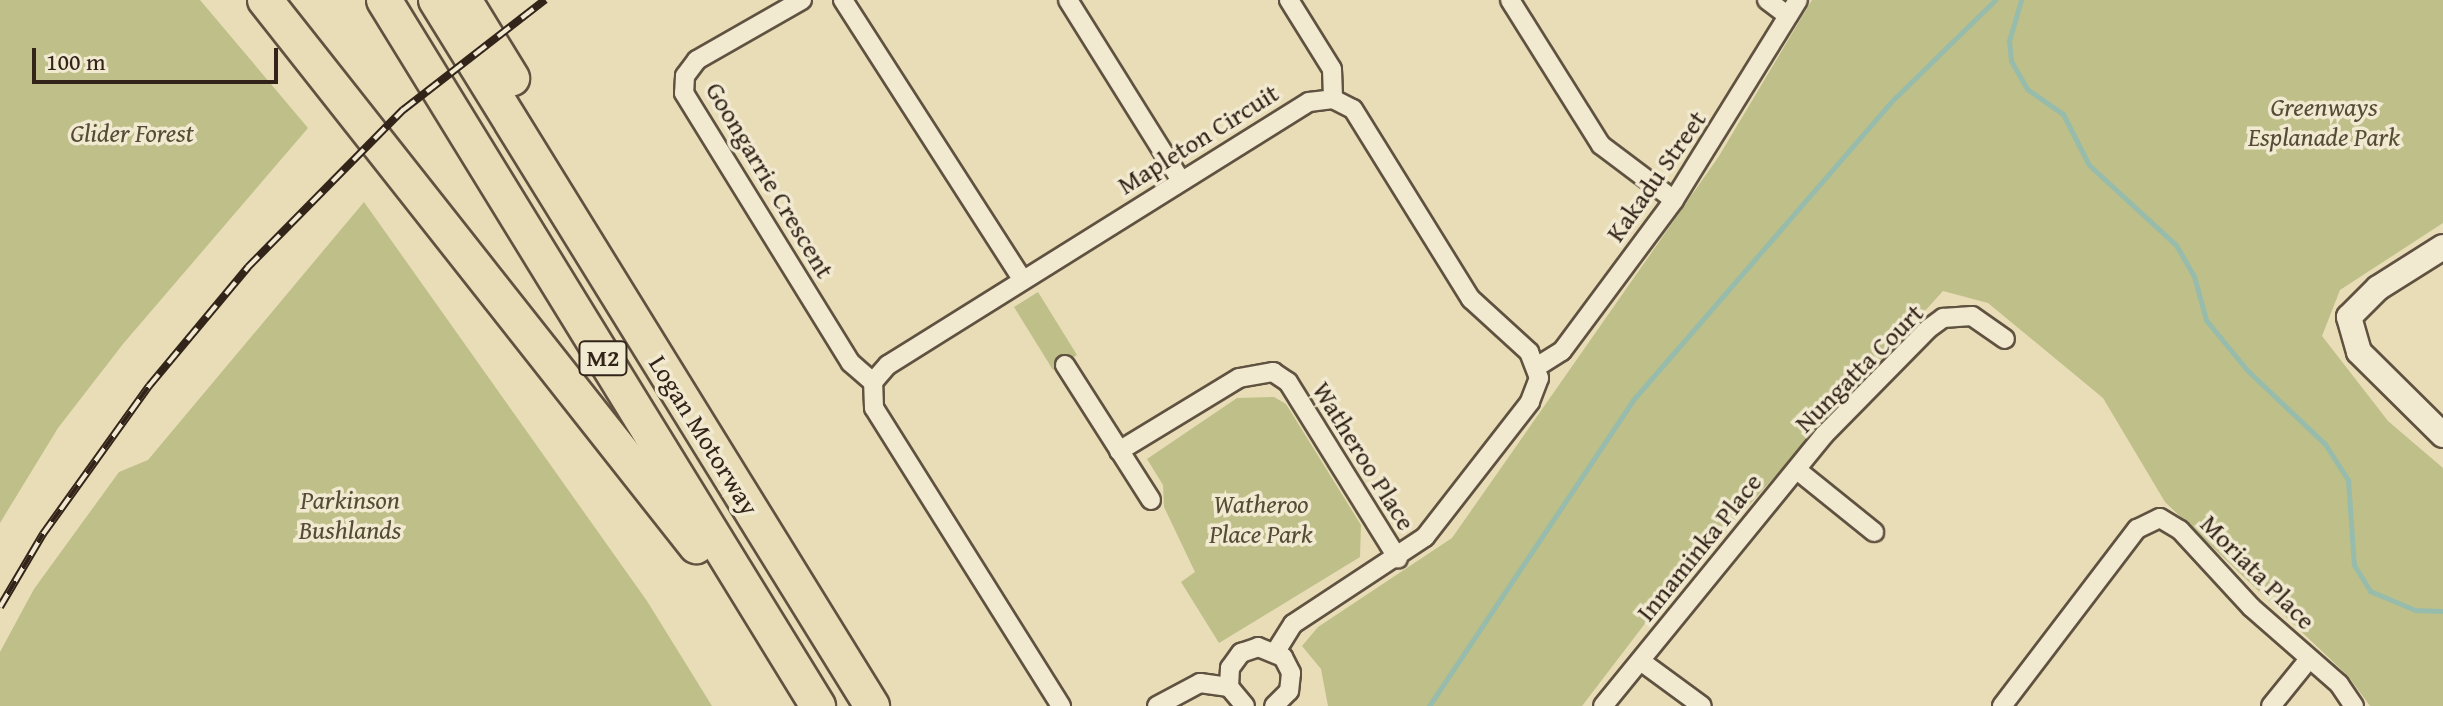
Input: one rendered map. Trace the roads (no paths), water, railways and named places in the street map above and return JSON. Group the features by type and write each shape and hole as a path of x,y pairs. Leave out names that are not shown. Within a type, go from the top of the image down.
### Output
{"highway":[{"path":"265,0 614,437 730,593 763,618"},
{"name":"Logan Motorway","path":"384,0 818,706"},
{"name":"Logan Motorway","path":"436,0 872,706"},
{"path":"464,0 758,496 772,545"}],"street":[{"name":"Goongarrie Crescent","path":"802,0 697,60 685,76 684,93 851,363 873,382"},
{"path":"843,0 1022,279"},
{"path":"1068,0 1181,181"},
{"path":"1276,651 1293,624 1398,559 1425,537 1530,402 1538,366 1471,299 1353,109 1333,99 1332,69 1289,0"},
{"path":"1510,0 1601,145 1674,200"},
{"path":"1767,0 1788,16"},
{"name":"Kakadu Street","path":"1538,366 1562,351 1674,200 1798,0"},
{"name":"Mapleton Circuit","path":"873,382 888,365 1309,102 1333,99"},
{"path":"2443,247 2378,288 2349,317 2359,352 2443,435"},
{"name":"Nungatta Court","path":"1797,470 1943,318 1972,316 2005,339"},
{"path":"1065,365 1151,500"},
{"name":"Watheroo Place","path":"1119,451 1239,378 1273,372 1288,382 1398,559"},
{"path":"873,382 874,408 1061,706"},
{"name":"Innaminka Place","path":"1603,706 1642,662 1669,620 1797,470 1874,532"},
{"name":"Moriata Place","path":"2002,706 2137,529 2160,518 2180,530 2354,706"},
{"path":"1229,687 1230,668 1241,653 1258,647 1276,651 1288,665 1291,699 1274,706"},
{"path":"2271,706 2309,659"},
{"path":"1642,662 1702,706"},
{"path":"1157,706 1200,683 1229,687 1245,706"}],"waterway":[{"path":"1429,706 1633,400 1895,98 1995,0"},
{"path":"2021,0 2009,41 2011,61 2027,89 2063,114 2089,165 2176,245 2194,276 2206,320 2247,370 2325,444 2348,480 2354,565 2370,591 2415,610 2443,611"}],"railway":[{"path":"0,607 43,534 149,386 248,267 403,110 545,0"}],"park label":[{"name":"Greenways Esplanade Park","path":"2324,122"},
{"name":"Glider Forest","path":"132,133"},
{"name":"Parkinson Bushlands","path":"350,515"},
{"name":"Watheroo Place Park","path":"1261,519"}]}
